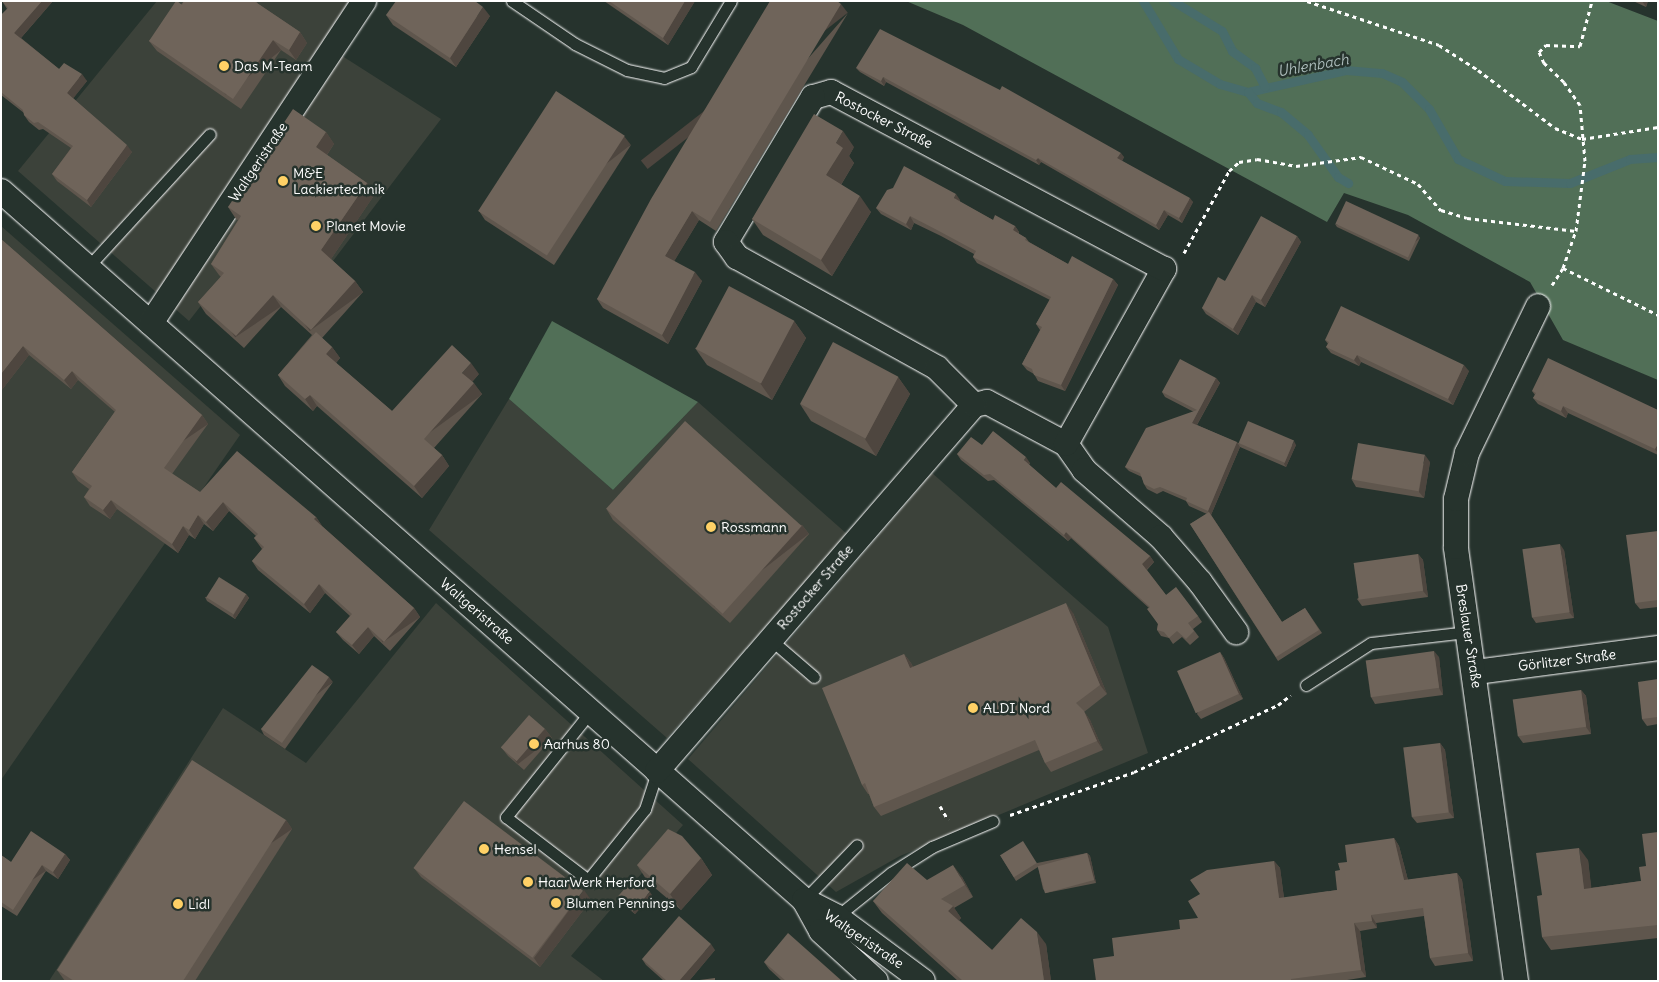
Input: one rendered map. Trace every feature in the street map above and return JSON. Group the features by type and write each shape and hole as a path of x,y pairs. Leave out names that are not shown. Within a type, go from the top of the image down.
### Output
{"street":[{"name":"Waltgeristraße","path":"151,323 364,1"},
{"name":"Rostocker Straße","path":"657,770 974,405 937,368 737,257 726,242 813,97 831,92 1164,268"},
{"name":"Waltgeristraße","path":"1,191 804,900 829,924 876,981"},
{"path":"1066,444 1164,268"},
{"name":"Breslauer Straße","path":"1516,981 1476,672 1468,632 1456,547 1456,499 1467,452 1538,306"},
{"path":"974,405 987,402 1066,444 1084,470 1161,537 1200,582 1236,632"},
{"name":"Görlitzer Straße","path":"1476,672 1658,648"},
{"name":"Waltgeristraße","path":"829,924 924,981"}],"lane":[{"path":"512,1 584,48 627,70 664,78 691,67 731,1"},
{"path":"88,267 210,134"},
{"path":"1306,685 1371,643 1468,632"},
{"path":"770,639 814,677"},
{"path":"591,711 506,817 588,880 645,809 657,770"},
{"path":"829,924 891,873 932,847 993,821"},
{"path":"804,900 857,844"}],"path":[{"path":"1308,1 1439,46 1478,70 1555,128 1582,139 1658,127"},
{"path":"1538,306 1563,268 1576,231 1586,161 1582,139 1580,105 1564,82 1544,63 1539,52 1546,45 1580,46 1592,1"},
{"path":"1164,268 1185,252 1229,171 1239,162 1257,160 1296,166 1321,165 1342,158 1361,157 1400,173 1418,184 1441,210 1467,218 1576,231"},
{"path":"1563,268 1658,315"},
{"path":"993,821 1134,772 1278,705 1306,685"},
{"path":"940,806 945,816"}],"shaded area":[{"path":"157,1 356,1 325,45 441,119 298,307 221,280 189,321 18,171"},
{"path":"1,226 240,435 1,780"},
{"path":"509,399 613,490 698,402 847,534 667,738 429,530"},
{"path":"932,473 1108,627 1148,753 900,856 836,892 688,759"},
{"path":"436,603 683,825 571,956 604,981 49,981 223,708 306,763"}],"green space":[{"path":"906,1 1606,1 1658,21 1658,380 1563,340 1530,282 1408,215 1344,193 1327,222 963,25"},
{"path":"552,321 698,402 613,490 509,399"}],"building":[{"path":"2,1 42,1 14,33 59,69 64,63 82,74 67,93 127,145 87,200 52,174 73,146 38,122 34,123 24,115 23,110 1,92 1,15 8,8"},
{"name":"Das M-Team","path":"176,1 182,5 184,1 254,1 300,32 289,50 273,40 233,99 149,41"},
{"path":"396,1 475,1 483,7 450,58 386,15"},
{"path":"609,1 685,1 663,38"},
{"path":"770,1 837,1 841,4 710,222 692,211 665,256 695,272 662,335 597,299 651,199"},
{"path":"880,29 1000,90 1002,86 1121,153 1117,158 1190,198 1179,218 1164,210 1156,225 1038,158 1036,160 883,77 881,81 856,68"},
{"path":"556,91 625,136 547,256 478,211"},
{"path":"293,109 326,132 316,147 367,183 321,250 355,281 311,330 273,295 236,336 198,302 224,273 211,264 241,216 228,207"},
{"path":"814,114 843,131 836,143 843,148 826,175 860,196 821,260 752,219"},
{"path":"904,166 956,194 954,198 993,220 995,215 1015,226 1013,230 1026,238 1025,240 1068,264 1072,256 1113,279 1061,385 1034,375 1032,369 1022,364 1042,327 1036,324 1051,297 973,257 976,251 910,216 906,224 876,208 887,190 893,188"},
{"path":"1346,201 1419,235 1408,257 1335,224"},
{"path":"1261,216 1297,236 1261,300 1252,295 1233,329 1202,308 1218,277 1225,281"},
{"path":"1,239 202,415 164,468 200,492 237,451 316,517 314,519 414,608 384,642 368,627 352,645 336,632 352,614 319,584 304,604 252,561 264,547 254,538 258,534 223,502 206,522 198,515 189,530 183,526 172,544 111,500 103,510 84,497 92,486 72,472 116,410 72,371 64,380 23,346 1,374"},
{"path":"729,286 794,321 761,383 696,349"},
{"path":"1341,306 1464,365 1448,399 1357,355 1354,360 1326,347 1329,342 1325,340"},
{"path":"316,332 332,347 326,354 392,411 452,345 471,363 462,373 474,383 424,439 442,455 414,486 310,395 305,399 278,375"},
{"path":"833,342 898,377 865,439 800,404"},
{"path":"1548,358 1658,410 1658,444 1655,449 1563,406 1561,411 1533,398 1536,393 1532,391"},
{"path":"1180,359 1216,378 1192,423 1237,442 1208,511 1186,501 1187,498 1160,487 1154,489 1144,484 1140,473 1125,467 1146,428 1197,410 1162,392"},
{"name":"Rossmann","path":"685,421 802,526 723,614 606,509"},
{"path":"1248,421 1294,441 1285,463 1239,443"},
{"path":"993,431 1026,457 1024,460 1056,488 1061,482 1150,556 1142,564 1166,595 1176,587 1198,616 1188,623 1194,631 1186,639 1177,631 1169,638 1164,632 1157,630 1158,624 1147,609 1150,607 1066,532 1064,535 990,474 984,475 957,454 971,437 982,445"},
{"path":"1358,443 1425,455 1419,491 1352,479"},
{"path":"1209,512 1282,622 1305,608 1319,630 1276,657 1190,524"},
{"path":"1658,531 1658,600 1635,603 1626,535"},
{"path":"1560,544 1570,612 1532,618 1522,549"},
{"path":"1418,554 1423,591 1359,600 1354,563"},
{"path":"219,577 246,594 233,614 206,597"},
{"name":"ALDI Nord","path":"1066,603 1100,685 1076,703 1084,711 1097,741 1045,763 1035,740 874,807 865,783 862,785 822,688 904,654 910,668"},
{"path":"1434,651 1439,688 1371,697 1366,661"},
{"path":"1220,652 1239,694 1196,713 1177,671"},
{"path":"312,665 329,677 282,743 261,729"},
{"path":"1658,679 1658,717 1642,719 1638,682"},
{"path":"1581,690 1586,727 1518,736 1513,700"},
{"path":"529,715 545,729 517,761 501,747"},
{"path":"1440,743 1449,812 1412,817 1403,748"},
{"name":"Lidl","path":"192,760 286,820 183,981 74,981 57,970"},
{"path":"464,801 583,891 532,958 413,868"},
{"path":"668,829 682,836 701,858 670,894 637,865"},
{"path":"31,831 65,854 53,872 42,865 13,910 1,902 1,855 11,862"},
{"path":"1658,832 1658,925 1542,937 1537,896 1542,895 1536,853 1579,848 1584,889 1641,881 1639,867 1646,866 1642,834"},
{"path":"1394,838 1404,880 1457,873 1468,953 1430,958 1423,908 1371,915 1372,921 1354,923 1361,970 1291,979 1291,981 1096,981 1093,959 1114,956 1112,938 1180,929 1179,920 1198,918 1188,901 1200,894 1190,880 1207,870 1274,861 1279,898 1337,890 1335,871 1340,870 1338,863 1347,862 1345,845"},
{"path":"1023,841 1037,863 1014,877 1000,855"},
{"path":"1087,853 1094,880 1045,893 1038,866"},
{"path":"907,863 927,880 953,865 965,885 941,899 953,906 948,911 992,950 1021,918 1037,932 1044,981 963,981 873,901"},
{"path":"634,878 650,892 633,911 617,898"},
{"path":"679,916 711,944 679,981 667,981 642,959"},
{"path":"788,933 842,981 786,981 764,962"},
{"path":"715,978 715,981 692,981"}],"waterway":[{"name":"Uhlenbach","path":"1143,1 1178,59 1220,84 1248,92 1346,70 1382,73 1402,82 1429,109 1458,159 1505,181 1570,183 1630,159 1658,157"},
{"path":"1173,1 1222,31 1232,51 1255,68 1265,87"},
{"path":"1248,92 1257,103 1281,112 1308,135 1338,177 1348,183"}],"place":[{"name":"Das M-Team","path":"224,66"},
{"name":"M&E Lackiertechnik","path":"283,181"},
{"name":"Planet Movie","path":"316,226"},
{"name":"Rossmann","path":"711,527"},
{"name":"ALDI Nord","path":"973,708"},
{"name":"Aarhus 80","path":"534,744"},
{"name":"Hensel","path":"484,849"},
{"name":"HaarWerk Herford","path":"528,882"},
{"name":"Blumen Pennings","path":"556,903"},
{"name":"Lidl","path":"178,904"}]}
